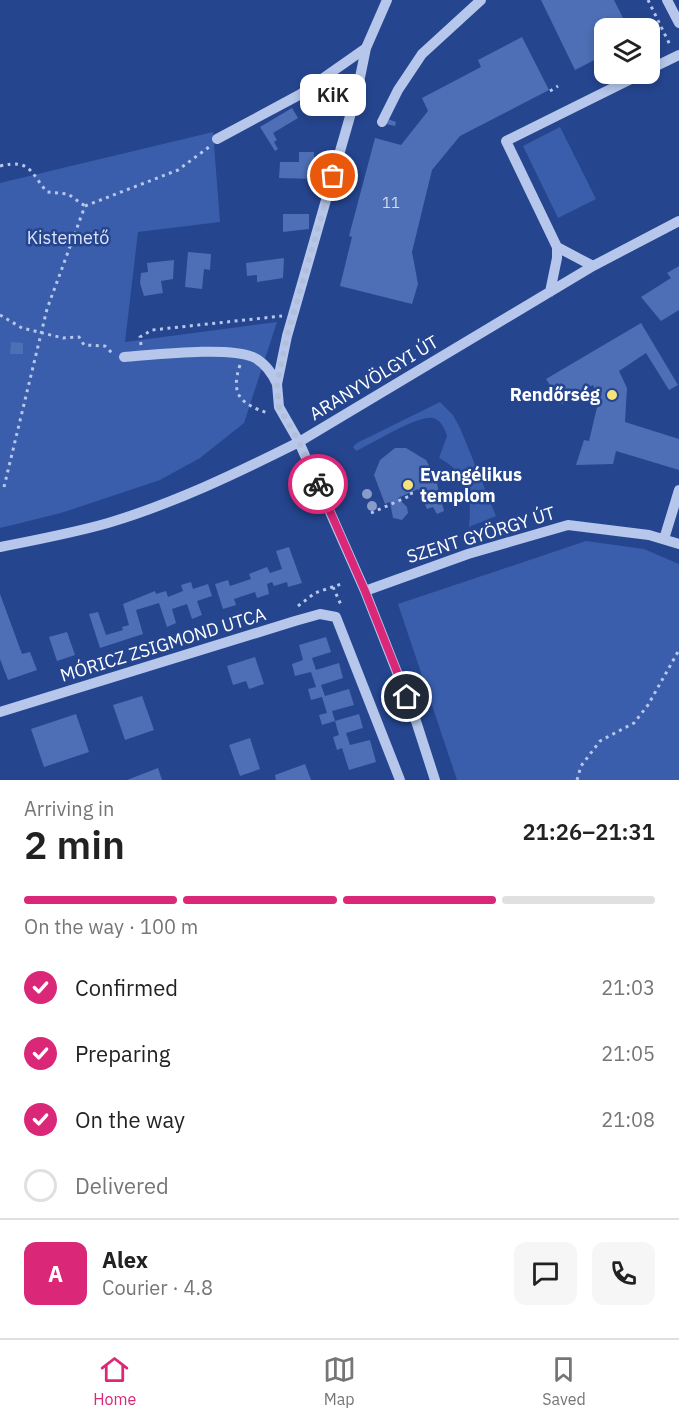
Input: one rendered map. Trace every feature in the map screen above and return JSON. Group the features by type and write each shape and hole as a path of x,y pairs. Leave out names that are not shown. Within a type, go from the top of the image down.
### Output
{"street":[{"path":"387,0 366,48 357,92 293,315 277,384 279,407 299,442 365,591 415,718 435,780"},
{"path":"382,123 398,90 422,54 481,0"},
{"path":"667,0 679,23"},
{"path":"217,139 299,95 366,48"},
{"path":"660,64 677,55"},
{"path":"550,292 557,247 506,141 621,84"},
{"name":"ARANYVÖLGYI ÚT","path":"0,547 108,523 148,509 190,494 299,442 593,266 679,221"},
{"path":"557,247 593,266"},
{"path":"121,357 244,354 260,361 277,384"},
{"path":"664,539 679,490"},
{"name":"SZENT GYÖRGY ÚT","path":"365,591 468,554 567,525 612,529 679,544"},
{"name":"MÓRICZ ZSIGMOND UTCA","path":"0,712 320,614 336,617 400,780"}],"path":[{"path":"648,0 677,55"},
{"path":"550,90 558,86"},
{"path":"4,487 41,333 85,206 178,170 200,156 217,139"},
{"path":"0,166 15,163 30,168 47,192 68,194 85,206"},
{"path":"0,315 22,328 63,338 77,336 84,345 105,346 121,357"},
{"path":"143,356 140,338 152,330 293,315"},
{"path":"244,354 237,376 239,399 247,406 268,413"},
{"path":"371,513 411,495 411,492"},
{"path":"295,621 291,609 306,602 315,593 344,583"},
{"path":"577,780 581,766 600,741 634,723 648,705 679,650"}],"green space":[{"path":"560,127 596,199 558,218 523,146"},
{"name":"Kistemető","path":"213,132 220,222 138,232 125,342 277,322 244,423 200,458 160,480 61,513 0,528 0,183"},
{"path":"440,402 453,415 460,428 496,516 469,527 470,505 466,486 457,471 439,458 447,436 439,421 433,418 417,420 356,451 353,447"},
{"path":"586,541 644,549 679,564 679,780 457,780 398,604"}],"building":[{"path":"541,0 614,0 623,18 594,18 594,60 575,70"},
{"path":"522,37 549,90 460,136 432,170 412,252 418,284 412,304 340,286 352,237 349,236 375,138 401,145 428,111 422,98 481,67 478,60"},
{"path":"292,108 298,118 273,133 278,149 275,151 260,127"},
{"path":"388,119 396,122 395,126 386,124"},
{"path":"299,152 314,152 314,179 279,178 280,162 299,162"},
{"path":"283,214 309,214 309,229 283,232"},
{"path":"188,252 211,254 210,270 204,269 202,289 185,287"},
{"path":"284,258 283,278 257,282 257,275 247,276 246,263"},
{"path":"174,260 173,279 161,281 163,293 144,296 140,283 141,273 148,272 147,263"},
{"path":"679,266 679,310 661,321 641,297 671,278 667,273"},
{"name":"Rendőrség","path":"641,323 678,385 669,390 646,353 619,371 627,388 625,422 679,439 679,470 616,451 613,464 576,465 584,440 589,441 599,399 593,385 562,404 546,379"},
{"path":"11,342 23,343 23,354 10,354"},
{"name":"Evangélikus templom","path":"395,448 406,448 426,460 435,476 444,511 437,514 433,507 427,509 418,489 398,498 407,507 408,513 402,520 393,518 390,502 385,504 374,475 380,460"},
{"path":"289,547 302,583 288,587 287,582 274,586 272,582 267,584 269,594 257,598 255,592 234,599 236,605 223,609 215,584 228,580 230,586 251,579 249,574 267,567 270,573 282,569 276,551"},
{"path":"191,582 193,589 208,584 212,596 197,601 202,615 192,619 187,604 172,609 176,623 167,627 159,603 136,610 143,634 100,648 89,614 98,612 106,635 123,630 122,627 129,625 123,604 155,591 156,594 166,591 168,597 183,591 181,585"},
{"path":"0,594 22,654 30,652 37,670 8,680 0,659"},
{"path":"67,632 75,655 57,661 49,637"},
{"path":"326,637 331,652 312,658 316,670 339,663 343,678 321,685 325,696 349,689 354,705 332,711 335,721 322,725 319,715 327,713 322,697 311,700 308,689 316,687 311,672 295,676 292,664 303,660 299,645"},
{"path":"255,657 264,684 249,689 246,681 233,685 227,666"},
{"path":"142,696 154,730 125,740 113,705"},
{"path":"76,714 89,752 44,767 31,729"},
{"path":"359,714 363,728 346,733 350,745 370,740 376,762 349,770 342,748 337,750 333,737 339,735 335,721"},
{"path":"250,738 260,769 240,776 229,745"},
{"path":"305,764 311,780 276,780 275,775"},
{"path":"158,768 162,780 127,780"}],"way so far":[{"path":"318,484 299,442 279,407 277,384 287,336 333,176"}],"place":[{"name":"KiK","path":"333,176"},
{"name":"Rendőrség","path":"612,395"},
{"name":"Evangélikus templom","path":"408,485"}],"route":[{"path":"318,484 365,591 407,697"}]}
